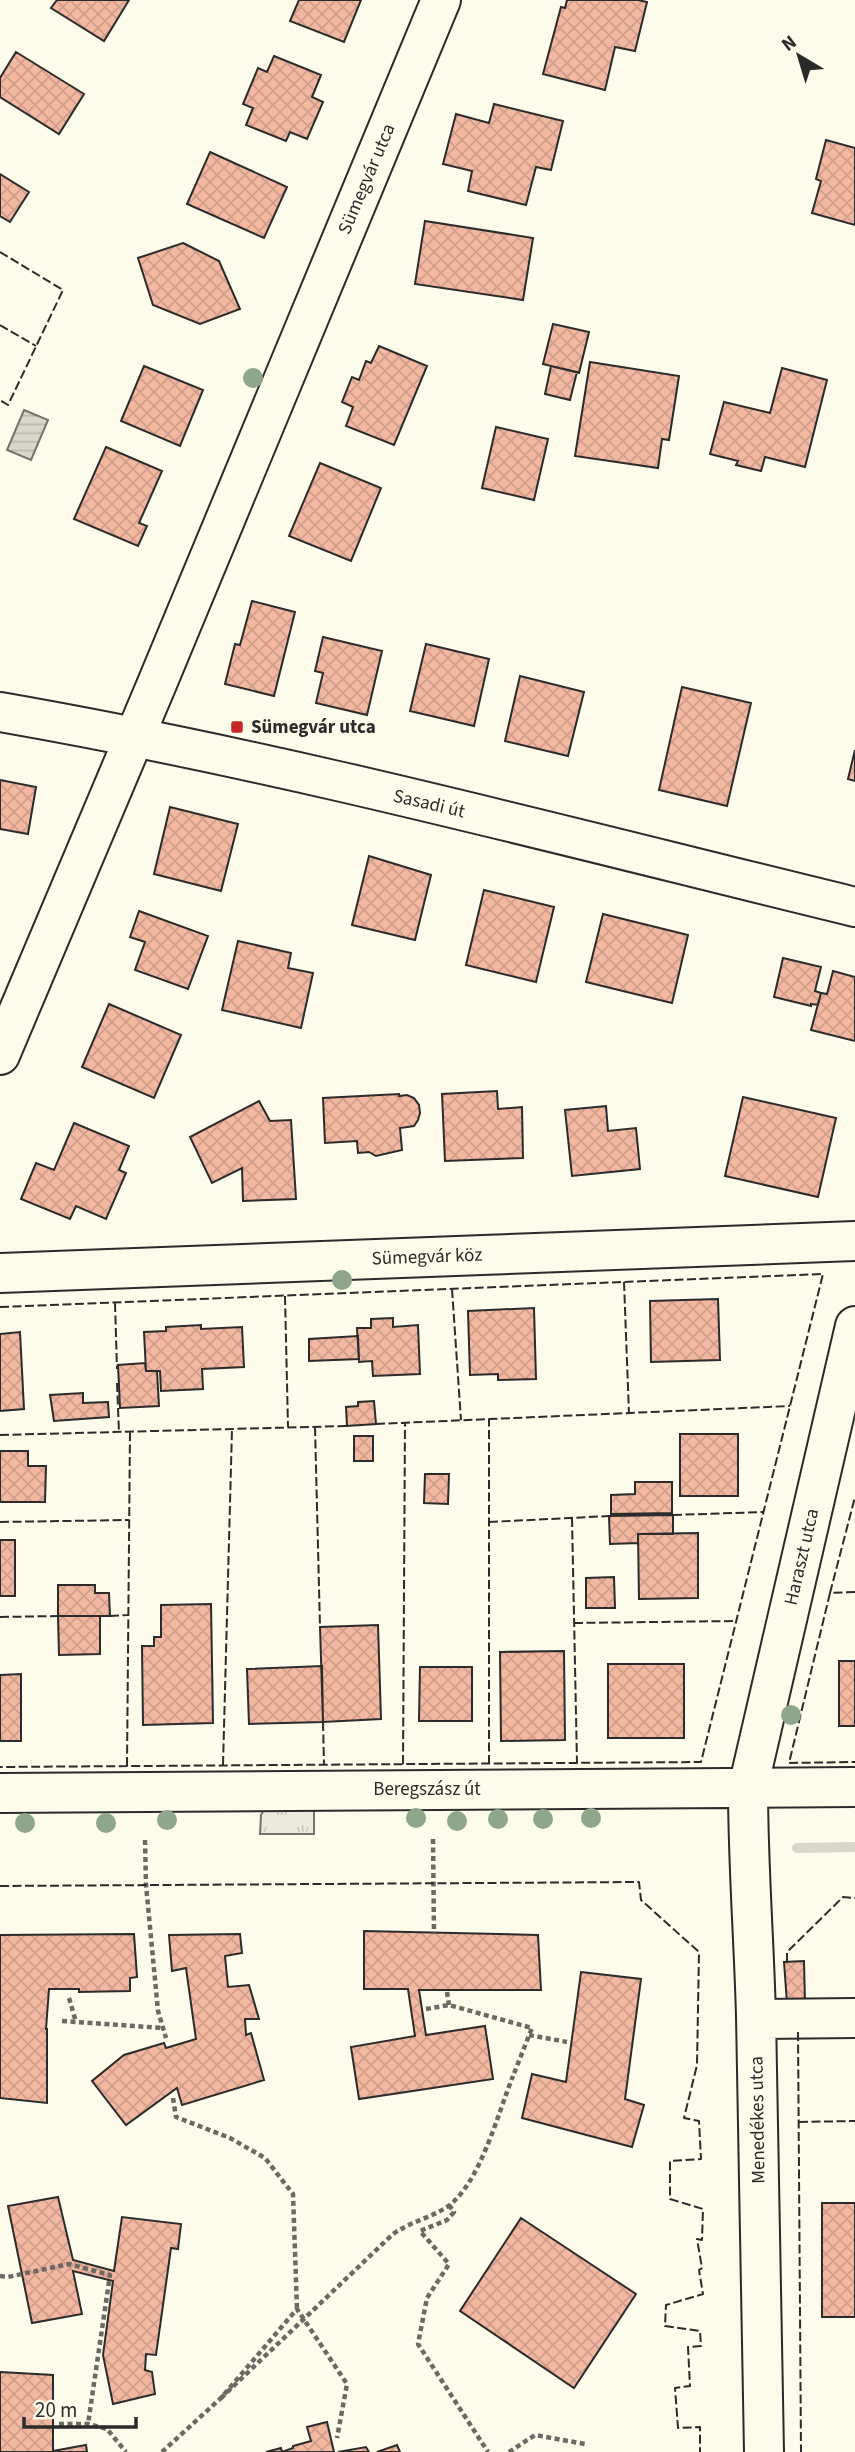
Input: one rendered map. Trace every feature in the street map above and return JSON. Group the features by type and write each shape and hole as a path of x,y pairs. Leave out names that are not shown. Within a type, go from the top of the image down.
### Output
{"street":[{"name":"Sümegvár utca","path":"1,1049 135,736 441,0"},
{"name":"Sasadi út","path":"0,712 135,736 476,814 855,907"},
{"name":"Sümegvár köz","path":"0,1273 855,1241"},
{"name":"Haraszt utca","path":"748,1788 855,1326"},
{"name":"Beregszász út","path":"0,1793 855,1787"},
{"name":"Menedékes utca","path":"748,1788 756,2019 764,2452"},
{"path":"756,2019 855,2018"}],"path":[{"path":"433,1839 434,1933"},
{"path":"145,1840 146,1885 158,2011 166,2038"},
{"path":"447,1992 449,2005"},
{"path":"69,1998 76,2022"},
{"path":"162,2452 393,2234 449,2205 466,2188 477,2171 532,2028 449,2005 426,2009"},
{"path":"62,2021 163,2028"},
{"path":"529,2035 567,2042"},
{"path":"173,2098 176,2117 230,2137 265,2158 293,2194 298,2309 347,2384 337,2438"},
{"path":"449,2205 454,2212 447,2220 420,2231 450,2264 427,2298 418,2344 488,2452"},
{"path":"0,2276 8,2277 69,2264 110,2275 88,2424"},
{"path":"221,2398 298,2309"},
{"path":"59,2424 88,2424 107,2429 126,2452"},
{"path":"509,2452 535,2435 585,2444"}],"green space":[{"path":"265,1808 314,1809 314,1834 260,1834 261,1815"}],"shaded area":[{"path":"24,410 48,420 31,460 7,450"}],"building":[{"path":"57,0 129,0 104,41 51,8"},
{"path":"299,0 361,0 344,42 290,21"},
{"path":"567,0 647,2 635,51 615,47 605,90 543,74 561,7 565,8"},
{"path":"16,52 84,94 59,134 0,97 0,78"},
{"path":"274,56 321,75 312,97 323,102 307,139 290,132 286,141 246,125 253,108 243,104 258,68 267,72"},
{"path":"494,104 563,121 551,170 536,167 526,205 468,191 472,171 443,164 456,114 489,123"},
{"path":"826,140 855,148 855,225 812,213 821,181 816,179"},
{"path":"210,152 287,187 264,238 187,204"},
{"path":"0,174 29,192 10,222 0,216"},
{"path":"425,221 533,238 523,300 415,284"},
{"path":"183,243 219,261 240,309 200,324 153,305 138,258"},
{"path":"553,324 589,332 579,373 543,364"},
{"path":"379,346 427,366 394,445 346,426 353,407 342,402 352,377 359,380 366,361 371,363"},
{"path":"590,362 679,376 669,440 662,439 658,468 575,456"},
{"path":"144,366 203,390 180,446 121,421"},
{"path":"551,366 577,372 570,400 545,394"},
{"path":"782,368 827,380 805,467 765,457 761,471 736,465 738,461 710,454 724,402 770,413"},
{"path":"496,427 548,439 534,500 482,488"},
{"path":"106,447 162,471 139,523 147,526 138,546 74,519"},
{"path":"320,463 381,488 351,561 289,536"},
{"path":"252,601 295,612 274,696 225,684 235,644 240,645"},
{"path":"323,637 382,651 367,715 316,703 323,673 315,671"},
{"path":"426,644 489,659 474,726 410,711"},
{"path":"520,676 584,692 568,756 505,741"},
{"path":"682,687 751,703 727,806 659,790"},
{"path":"855,750 855,781 848,779"},
{"path":"0,780 36,787 28,834 0,829"},
{"path":"170,807 238,824 221,891 154,874"},
{"path":"369,856 431,875 415,940 352,925"},
{"path":"484,890 554,907 536,982 466,965"},
{"path":"139,911 208,936 188,989 135,970 145,942 130,937"},
{"path":"603,914 688,935 672,1003 586,982"},
{"path":"238,941 291,953 288,968 313,973 301,1028 222,1010"},
{"path":"783,958 821,967 815,991 821,993 818,1005 811,1006 774,997"},
{"path":"833,971 855,977 855,1041 811,1030 821,993 827,994"},
{"path":"109,1004 181,1035 154,1098 82,1067"},
{"path":"497,1091 498,1109 522,1107 523,1158 445,1161 442,1094"},
{"path":"399,1094 414,1098 420,1113 414,1126 400,1128 402,1150 376,1156 369,1152 358,1153 357,1141 325,1143 323,1098"},
{"path":"743,1097 836,1118 818,1197 725,1176"},
{"path":"259,1101 270,1121 291,1120 296,1199 243,1201 242,1168 212,1183 190,1137"},
{"path":"606,1106 608,1131 636,1128 640,1169 572,1176 565,1110"},
{"path":"74,1123 129,1146 119,1170 126,1173 106,1219 76,1206 70,1219 21,1199 36,1163 54,1170"},
{"path":"718,1299 720,1360 651,1362 650,1301"},
{"path":"534,1308 536,1379 498,1380 498,1374 470,1375 468,1311"},
{"path":"393,1318 393,1327 418,1325 420,1374 373,1376 372,1361 359,1362 357,1328 371,1328 371,1319"},
{"path":"201,1325 201,1329 242,1327 244,1367 202,1369 203,1389 161,1391 160,1371 146,1371 144,1332 166,1331 166,1327"},
{"path":"20,1332 24,1409 0,1411 0,1334"},
{"path":"358,1336 359,1359 309,1361 309,1339"},
{"path":"145,1363 146,1371 157,1371 159,1406 120,1408 118,1365"},
{"path":"83,1393 83,1403 108,1402 109,1417 54,1421 50,1395"},
{"path":"374,1401 376,1424 347,1426 346,1407 358,1406 358,1402"},
{"path":"680,1434 738,1434 738,1496 680,1496"},
{"path":"354,1436 373,1436 373,1461 354,1461"},
{"path":"0,1451 28,1451 28,1466 46,1466 45,1502 0,1502"},
{"path":"425,1474 449,1474 448,1504 424,1503"},
{"path":"635,1482 672,1482 672,1513 611,1514 611,1495 635,1494"},
{"path":"673,1515 673,1534 638,1534 638,1543 610,1544 609,1516"},
{"path":"698,1533 698,1598 639,1599 638,1534"},
{"path":"0,1540 15,1540 15,1596 0,1596"},
{"path":"614,1577 615,1608 586,1608 586,1578"},
{"path":"58,1585 95,1585 95,1593 109,1593 110,1616 58,1616"},
{"path":"211,1604 213,1723 143,1725 142,1646 154,1646 154,1637 161,1637 161,1605"},
{"path":"58,1616 100,1616 100,1654 59,1655"},
{"path":"378,1625 381,1719 323,1722 320,1627"},
{"path":"564,1651 565,1740 501,1741 500,1652"},
{"path":"839,1661 855,1661 855,1726 839,1726"},
{"path":"608,1664 684,1664 684,1738 608,1738"},
{"path":"322,1666 323,1722 249,1724 247,1669"},
{"path":"420,1667 472,1667 472,1721 419,1721"},
{"path":"21,1674 21,1741 0,1741 0,1675"},
{"path":"364,1931 538,1935 541,1990 419,1990 426,2035 485,2026 493,2079 359,2099 351,2047 415,2036 408,1989 364,1989"},
{"path":"134,1934 137,1977 130,1978 130,1991 79,1992 79,1989 49,1989 46,2029 47,2103 0,2098 0,1935"},
{"path":"240,1934 242,1953 225,1956 228,1987 249,1985 259,2019 245,2019 246,2035 251,2033 264,2080 182,2105 177,2088 126,2125 92,2081 124,2055 164,2043 166,2048 196,2039 186,1968 172,1971 169,1935"},
{"path":"804,1961 805,2002 787,2003 784,1962"},
{"path":"581,1972 641,1979 625,2099 644,2105 632,2147 522,2118 532,2074 566,2082"},
{"path":"58,2197 73,2260 114,2271 122,2217 181,2224 178,2249 171,2248 156,2355 146,2354 145,2370 152,2372 155,2394 113,2404 103,2355 113,2281 73,2271 82,2314 32,2323 8,2206"},
{"path":"822,2203 855,2203 855,2317 822,2317"},
{"path":"521,2218 636,2294 574,2388 460,2311"},
{"path":"0,2372 53,2375 53,2451 86,2445 87,2452 0,2452"},
{"path":"327,2422 334,2452 282,2452 311,2441 307,2427"},
{"path":"397,2445 400,2452 377,2452"},
{"path":"366,2447 369,2452 338,2452"},
{"path":"281,2448 282,2452 266,2452"}],"waterway":[{"path":"797,1848 855,1847"}],"fence":[{"path":"0,252 63,290 8,405 0,400"},
{"path":"0,325 36,346"},
{"path":"0,1307 823,1274 701,1762 0,1767"},
{"path":"624,1282 629,1414"},
{"path":"452,1289 461,1420"},
{"path":"285,1296 288,1427"},
{"path":"115,1303 117,1369"},
{"path":"117,1383 119,1433"},
{"path":"376,1424 790,1406"},
{"path":"489,1419 489,1764"},
{"path":"403,1764 405,1422"},
{"path":"0,1435 347,1426"},
{"path":"315,1427 320,1627"},
{"path":"223,1765 232,1429"},
{"path":"127,1766 130,1432"},
{"path":"830,1593 855,1497"},
{"path":"673,1515 764,1512"},
{"path":"489,1522 609,1516"},
{"path":"572,1518 577,1763"},
{"path":"0,1522 129,1520"},
{"path":"855,1592 830,1593 789,1763 855,1762"},
{"path":"110,1616 128,1615"},
{"path":"0,1617 58,1616"},
{"path":"574,1623 737,1621"},
{"path":"323,1722 324,1764"},
{"path":"0,1886 639,1882 641,1900 699,1952 697,2065 684,2118 699,2121 701,2159 670,2161 670,2199 703,2209 702,2240 697,2239 703,2294 666,2305 665,2326 700,2331 701,2346 688,2347 690,2386 675,2388 678,2428 700,2427 700,2452"},
{"path":"787,1962 787,1952 843,1897 855,1898"},
{"path":"798,2032 801,2452"},
{"path":"799,2122 855,2121"}],"place":[{"name":"Sümegvár utca","path":"237,727"}]}
